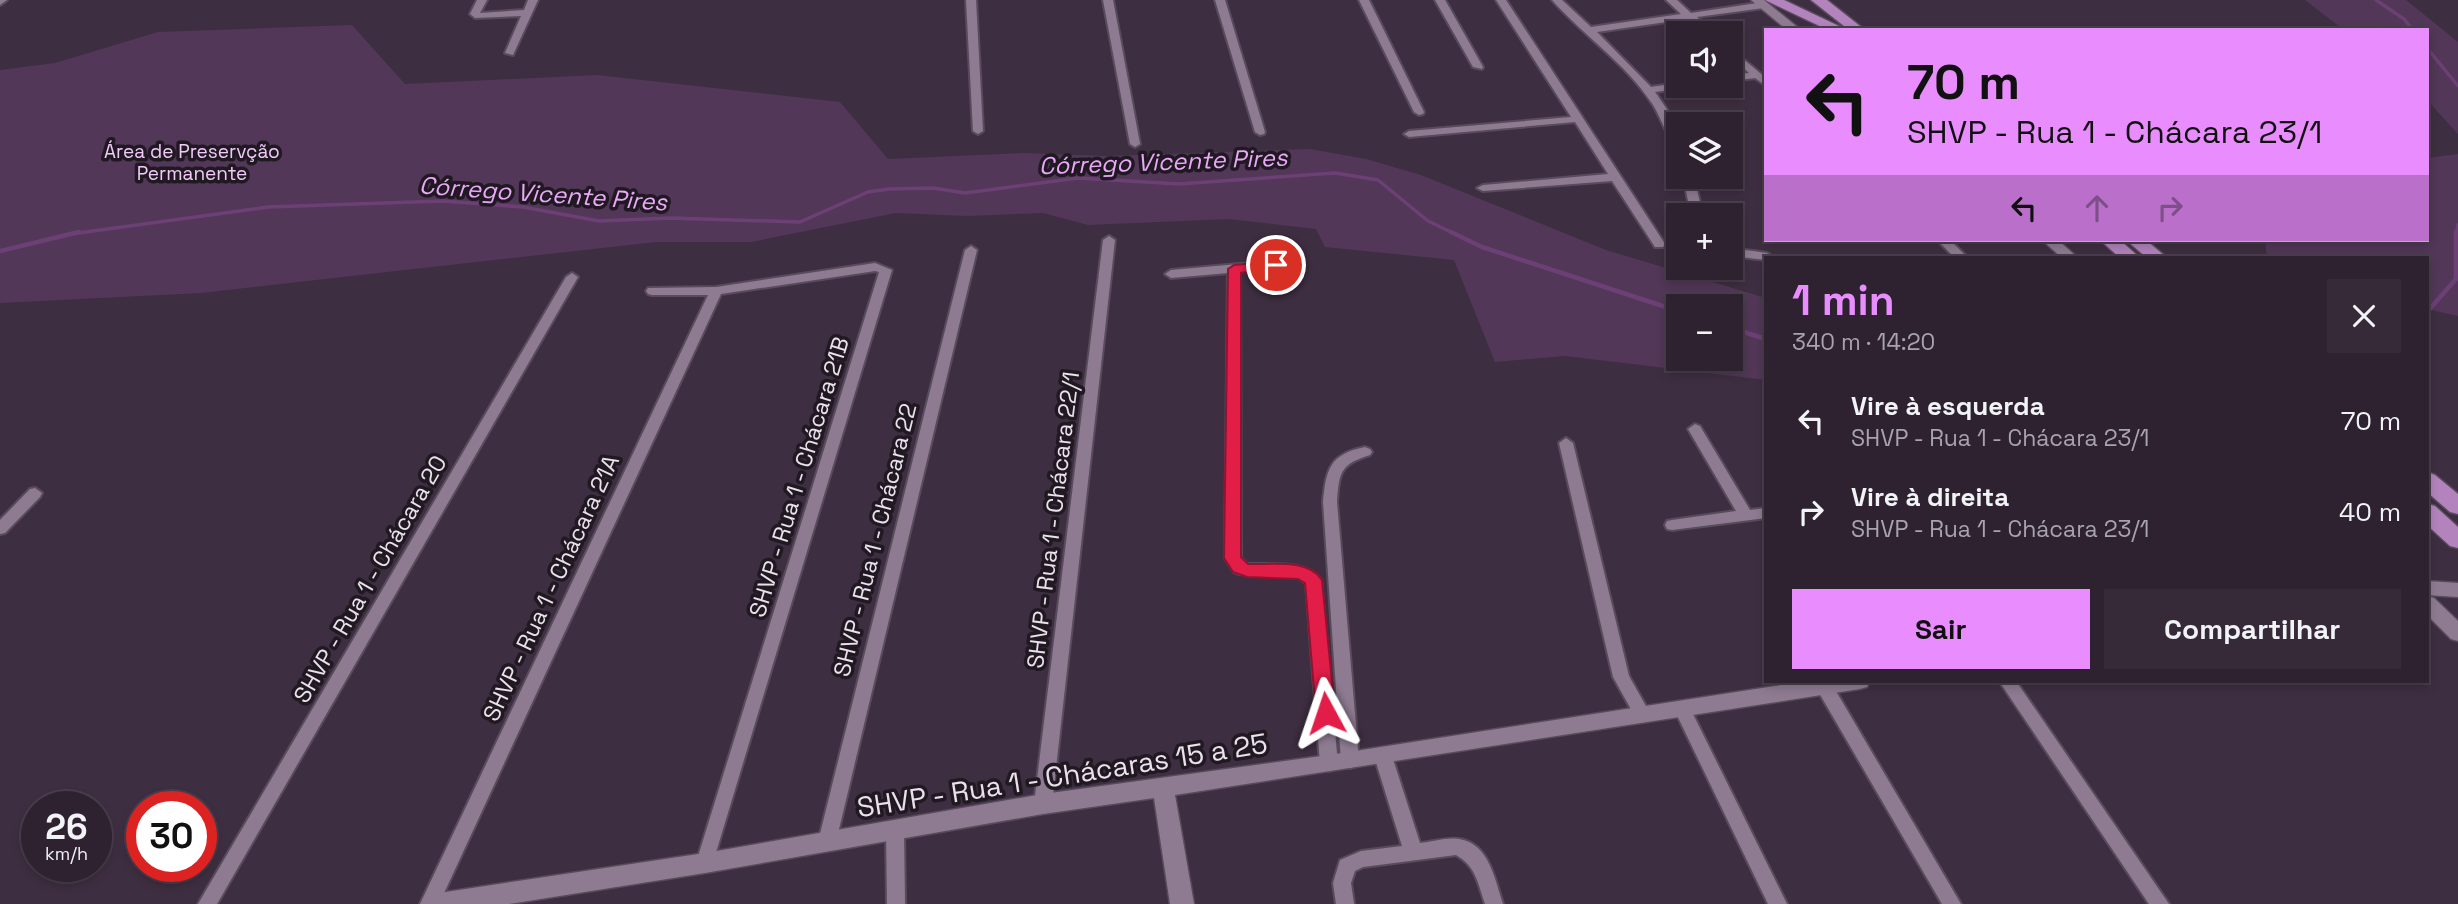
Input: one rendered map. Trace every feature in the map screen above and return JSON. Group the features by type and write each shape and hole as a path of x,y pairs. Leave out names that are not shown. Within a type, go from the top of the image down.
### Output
{"highway":[{"path":"1797,0 1836,28"},
{"path":"1818,0 1855,28"},
{"path":"1763,2 1836,28"},
{"path":"2111,242 2129,256"},
{"path":"2138,242 2156,256"},
{"path":"2429,482 2458,506"},
{"path":"2429,514 2458,540"}],"street":[{"path":"482,0 475,14 478,16 528,13"},
{"path":"510,53 533,0"},
{"path":"971,0 978,131"},
{"path":"1108,0 1135,144"},
{"path":"1220,0 1260,132"},
{"path":"1364,0 1419,112"},
{"path":"1440,0 1478,67"},
{"path":"1501,0 1659,244"},
{"path":"1557,0 1649,90 1666,119"},
{"path":"1671,0 1695,21"},
{"path":"1588,30 1763,2 1793,28"},
{"path":"1743,63 1764,81"},
{"path":"1743,77 1757,75"},
{"path":"1649,90 1666,88"},
{"path":"1409,134 1579,119"},
{"path":"1483,188 1617,177"},
{"name":"SHVP - Rua 1 - Chácara 22/1","path":"1043,804 1109,240"},
{"path":"1945,242 1960,256"},
{"path":"2051,242 2069,256"},
{"name":"SHVP - Rua 1 - Chácara 22","path":"827,842 971,250"},
{"path":"1743,254 1764,257"},
{"path":"1171,274 1296,263"},
{"name":"SHVP - Rua 1 - Chácara 21B","path":"705,863 886,270 876,267 716,291"},
{"path":"1234,269 1233,558 1239,568 1302,572 1313,580 1339,763"},
{"name":"SHVP - Rua 1 - Chácara 20","path":"207,904 572,277"},
{"path":"652,291 716,291"},
{"name":"SHVP - Rua 1 - Chácara 21A","path":"429,904 716,291"},
{"path":"1695,429 1746,516"},
{"path":"1566,443 1621,677 1643,715"},
{"path":"1339,763 1330,502 1336,468 1343,459 1365,452"},
{"path":"0,529 36,493"},
{"path":"1672,525 1764,513"},
{"path":"2429,587 2458,590"},
{"path":"2429,605 2458,633"},
{"name":"SHVP - Rua 1 - Chácaras 15 a 25","path":"439,904 705,863 1043,804 1339,763 1846,683"},
{"path":"2008,683 2160,904"},
{"path":"1824,686 1952,904"},
{"path":"1682,709 1778,904"},
{"path":"1383,756 1413,851"},
{"path":"1163,788 1182,904"},
{"path":"895,830 896,904"},
{"path":"1345,904 1342,883 1348,866 1361,859 1458,847 1473,855 1480,863 1494,904"}],"green space":[{"path":"2305,0 2406,0 2458,42 2458,134 2429,102 2429,28 2341,28"},
{"name":"Área de Preservção Permanente","path":"352,25 405,84 597,75 840,102 888,159 1023,153 1106,156 1310,149 1366,159 1421,175 1606,250 1666,268 1666,280 1706,280 1764,297 1764,380 1691,371 1743,371 1743,294 1666,294 1666,368 1565,356 1495,362 1454,260 1325,247 1316,229 1229,219 1088,225 1043,213 966,216 896,213 751,242 656,242 201,293 0,303 0,70 55,63 158,32"},
{"path":"2458,154 2458,316 2429,309 2429,256 2267,256 2265,242 2429,242 2429,158"}],"waterway":[{"name":"Córrego Vicente Pires","path":"2376,0 2404,19 2411,28"},
{"name":"Córrego Vicente Pires","path":"2429,50 2458,86"},
{"name":"Córrego Vicente Pires","path":"71,234 268,207 443,201 523,207 599,221 670,218 800,222 868,192 889,189 933,188 965,193 1078,178 1179,184 1335,173 1378,180 1428,221 1455,234"},
{"name":"Córrego Vicente Pires","path":"2456,234 2458,225"},
{"name":"Córrego Vicente Pires","path":"0,251 79,232"},
{"name":"Córrego Vicente Pires","path":"1451,232 1482,247 1666,307"},
{"name":"Córrego Vicente Pires","path":"2429,310 2456,279 2456,234"},
{"name":"Córrego Vicente Pires","path":"1743,332 1764,338"}],"route":[{"path":"1276,265 1234,269 1233,558 1234,564 1239,568 1302,572 1313,580 1326,713"}]}
